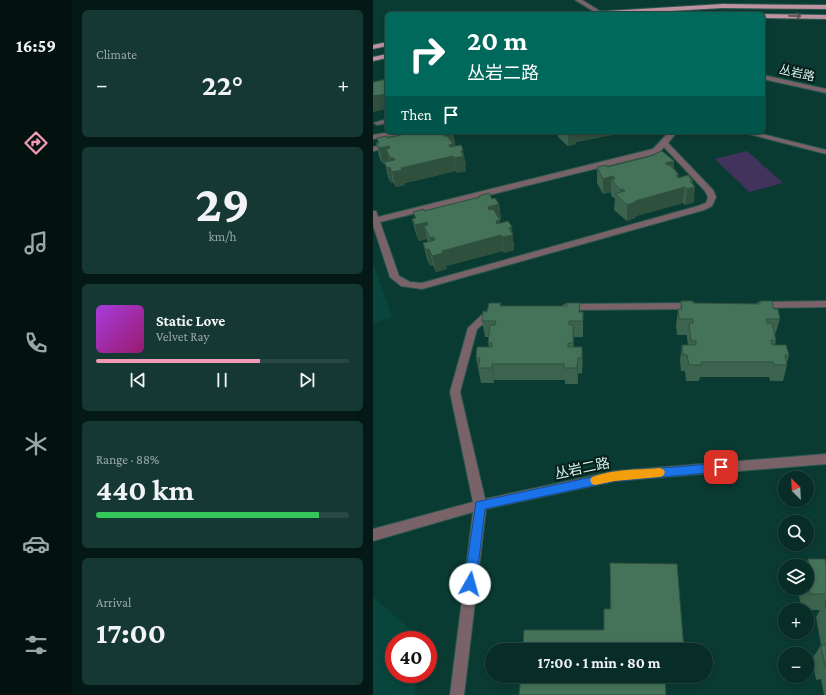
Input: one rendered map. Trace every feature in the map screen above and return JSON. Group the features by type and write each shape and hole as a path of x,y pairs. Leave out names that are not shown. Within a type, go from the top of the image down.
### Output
{"main road":[{"path":"600,12 723,6 826,7"},
{"path":"765,16 826,17"},
{"path":"373,47 385,44"},
{"path":"373,59 385,56"}],"street":[{"path":"577,0 600,12"},
{"name":"丛岩路","path":"765,77 826,92"},
{"path":"377,123 385,121"},
{"path":"373,137 392,134"},
{"path":"656,151 671,134"},
{"path":"753,134 826,152"},
{"path":"663,143 671,151 709,190 712,197 709,204 701,208 422,286 410,286 401,283 395,276 374,216 656,151 671,151"},
{"path":"373,149 396,144"},
{"path":"747,305 826,304"},
{"path":"558,307 708,306"},
{"path":"457,695 480,505 457,410 455,392 473,328 488,314 502,308"},
{"name":"丛岩二路","path":"373,535 480,505 615,476 826,459"}],"shaded area":[{"path":"747,151 783,183 749,192 715,159"},
{"path":"373,263 392,317 373,323"},
{"path":"373,597 412,631 385,631 385,683 416,683 414,695 373,695"}],"building":[{"path":"385,79 385,94 373,96 373,82"},
{"path":"405,134 443,134 444,136 447,136 453,144 449,145 450,147 461,145 463,156 454,158 453,156 401,168 402,170 392,172 390,167 387,168 384,162 395,160 394,158 390,158 386,149 390,148 389,146 379,148 376,143 379,143 377,138 387,136 387,138"},
{"path":"662,151 674,161 665,163 670,165 679,175 676,175 678,178 688,175 693,181 690,181 695,187 687,189 685,187 635,201 636,202 627,205 615,194 625,191 623,189 620,190 611,179 615,179 613,176 603,179 597,167 606,165 607,167 655,155 654,154"},
{"path":"489,193 492,199 495,198 499,204 488,207 489,210 493,209 500,220 496,221 497,224 508,221 512,227 509,228 513,235 502,237 501,235 442,251 443,253 432,256 429,249 426,250 423,243 435,240 434,237 430,238 424,226 428,225 427,222 415,225 412,219 416,218 413,212 424,209 424,211 480,197 479,196"},
{"path":"681,301 693,301 693,303 760,304 760,301 772,301 774,309 778,309 780,319 766,319 767,323 772,323 776,341 771,340 772,345 786,345 789,355 785,355 787,365 774,365 773,362 701,362 702,365 689,365 687,355 683,355 682,345 696,345 696,341 691,341 689,323 693,323 693,319 679,319 678,309 682,309"},
{"path":"489,303 501,303 500,306 567,306 567,303 580,303 579,312 583,312 583,321 569,321 569,325 573,325 573,343 568,343 568,347 582,347 582,358 578,358 577,368 564,368 564,364 492,364 492,368 478,368 480,358 476,358 477,347 492,347 492,343 488,343 490,325 495,325 496,321 482,321 483,311 487,312"},
{"path":"814,559 825,559 826,594 814,594"},
{"path":"610,563 677,564 683,643 523,643 524,630 604,630 604,609 611,609"},
{"path":"821,645 826,645 826,666 825,666"},
{"path":"520,683 665,683 666,695 519,695"}],"slow traffic":[{"path":"595,480 615,476 659,472"}],"route":[{"path":"470,584 480,505 615,476 721,467"}]}
